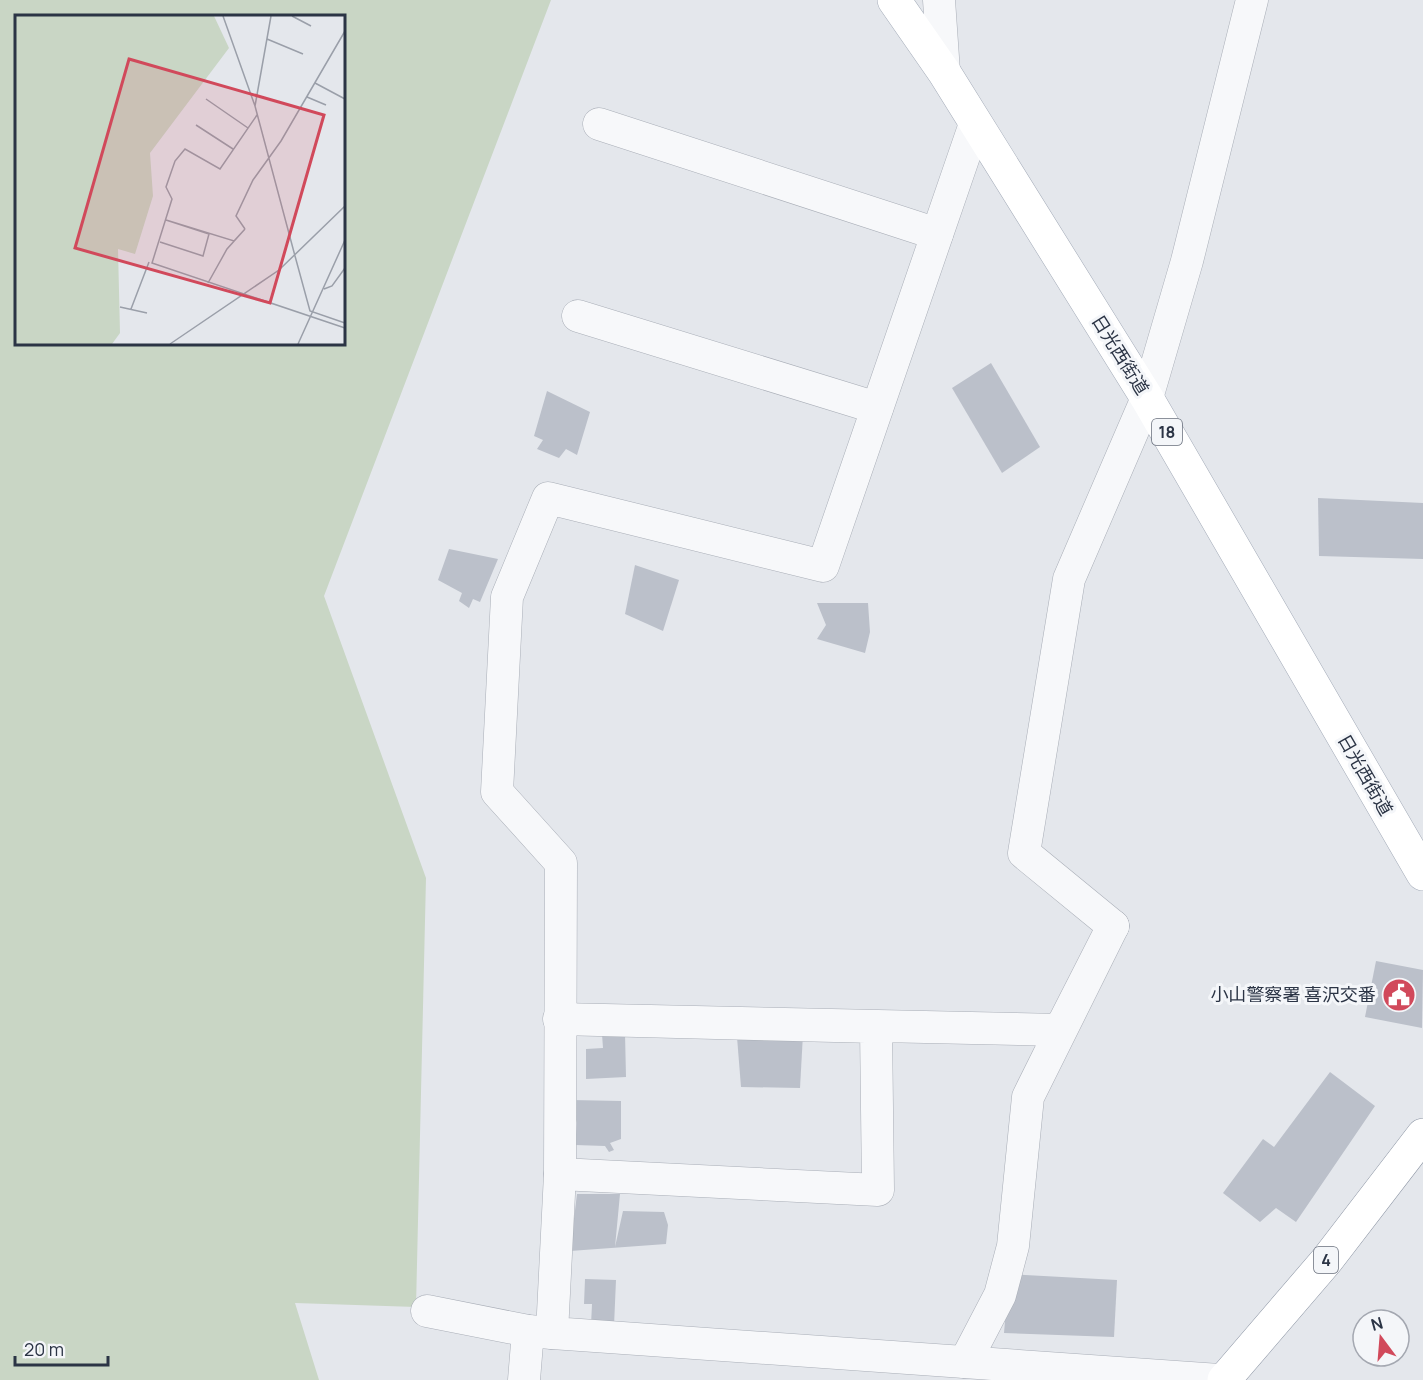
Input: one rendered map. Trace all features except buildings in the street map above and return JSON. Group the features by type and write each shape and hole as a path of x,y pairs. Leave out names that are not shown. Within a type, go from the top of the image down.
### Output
{"main road":[{"name":"日光西街道","path":"894,0 944,72 1147,398 1423,874"},
{"name":"4","path":"1224,1380 1327,1260 1423,1135"}],"street":[{"path":"939,0 944,72"},
{"path":"1113,926 1024,854 1069,579 1147,398 1187,261 1252,0"},
{"path":"599,124 937,234"},
{"path":"524,1380 540,1332 561,1174 559,1018 561,863 496,792 507,597 548,498 823,566 975,124"},
{"path":"578,316 878,408"},
{"path":"559,1018 1060,1030 1113,926"},
{"path":"965,1362 1000,1295 1013,1246 1028,1097 1113,926"},
{"path":"559,1018 876,1027 878,1190 561,1174"},
{"path":"427,1311 540,1332 1219,1380"}],"green space":[{"path":"0,0 551,0 324,596 426,878 416,1307 295,1303 319,1380 0,1380"}],"place":[{"name":"小山警察署 喜沢交番","path":"1399,995"}]}
